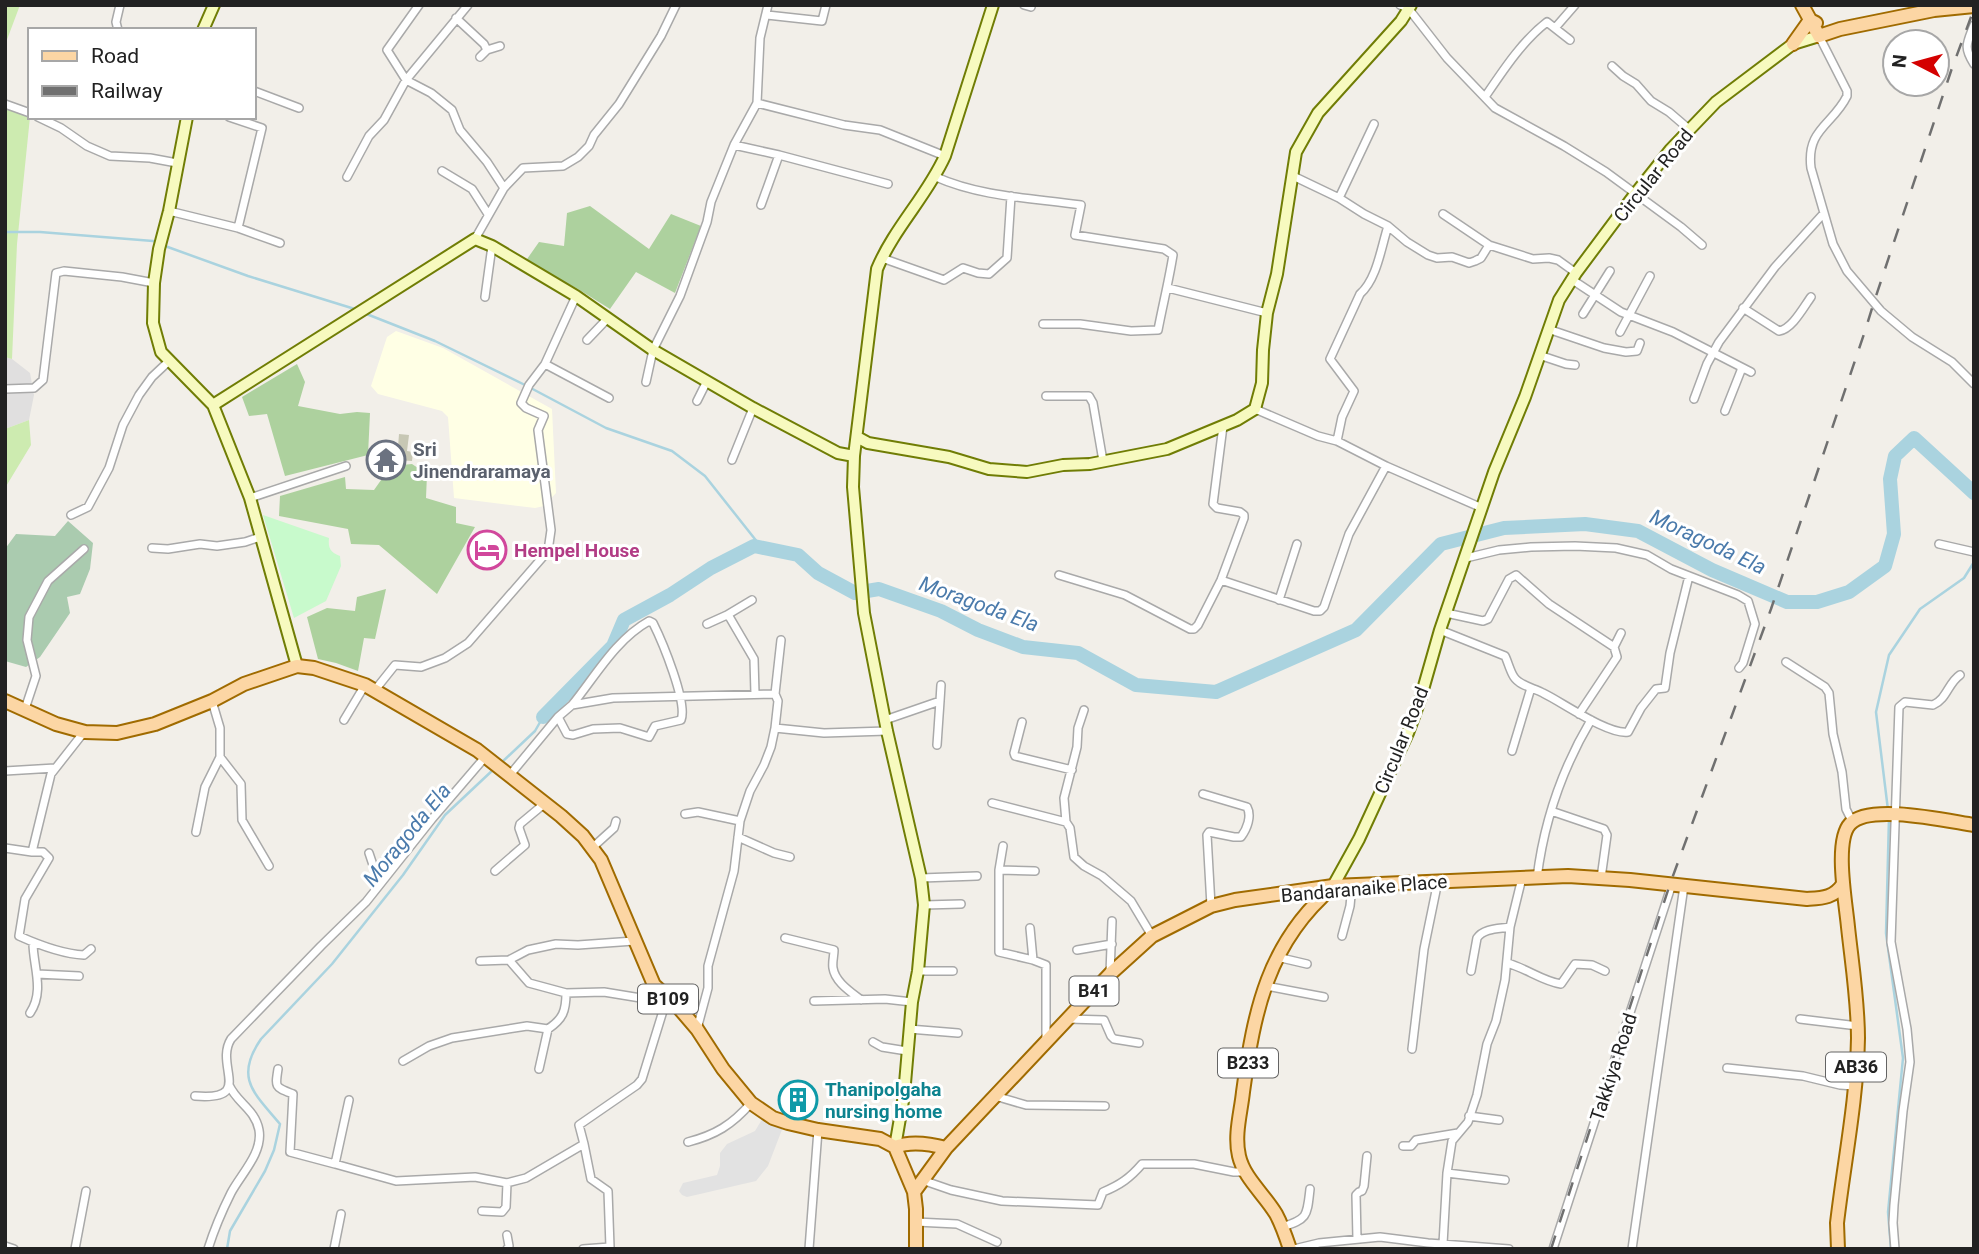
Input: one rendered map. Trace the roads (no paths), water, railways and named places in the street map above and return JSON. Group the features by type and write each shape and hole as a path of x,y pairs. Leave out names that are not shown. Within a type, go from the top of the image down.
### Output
{"main road":[{"path":"1802,5 1819,36"},
{"name":"Circular Road","path":"1819,36 1840,29 1934,10 1974,6"},
{"path":"1810,20 1840,29"},
{"path":"1793,44 1810,20"},
{"path":"5,701 56,724 85,732 117,733 155,724 212,701 244,684 297,666"},
{"name":"B109","path":"297,666 314,668 370,688 488,758 561,816 593,847 601,860 654,985 679,1008 751,1103 774,1118 818,1130 880,1139 895,1147"},
{"path":"1843,884 1843,833 1852,821 1859,817 1876,813 1894,814 1974,825"},
{"name":"Bandaranaike Place","path":"914,1192 946,1149 1110,974 1152,936 1211,906 1333,887 1568,876 1807,899 1831,896 1839,891 1843,884"},
{"name":"AB36","path":"1838,1249 1837,1223 1854,1086 1858,1026 1843,884"},
{"name":"B233","path":"1292,1249 1276,1215 1246,1172 1240,1158 1238,1132 1258,1011 1277,957 1291,932 1317,900 1333,887"},
{"path":"916,1249 914,1192 895,1147 911,1144 946,1149"}],"street":[{"path":"118,28 116,22 120,5"},
{"path":"204,28 214,5"},
{"path":"419,5 387,50 406,80 431,93 452,110 460,130 487,162 504,188"},
{"path":"347,177 369,136 384,120 406,80 468,5"},
{"path":"213,405 475,239 504,188 523,168 562,166 578,158 619,104 661,36 676,5"},
{"path":"646,382 653,350 680,296 707,222 711,202 734,145 757,103 760,38 768,5"},
{"path":"767,15 822,21 826,5"},
{"path":"895,1147 904,1095 924,905 921,878 864,613 853,487 854,456 877,269 904,220 936,177 993,5"},
{"path":"1024,5 1031,5"},
{"path":"1555,27 1575,5"},
{"path":"1406,6 1447,58 1495,108 1606,172 1702,245"},
{"path":"857,437 868,443 949,457 989,469 1027,472 1167,449 1237,420 1255,409 1262,383 1267,313 1277,274 1296,152 1318,113 1401,21 1406,6"},
{"path":"456,18 484,44 484,54 500,46"},
{"path":"1485,97 1511,61 1547,22 1570,40"},
{"path":"1974,25 1966,53 1974,64"},
{"path":"1819,36 1847,91 1847,96 1837,111 1819,131 1810,159 1837,254 1847,271 1881,311 1912,337 1952,362 1974,384"},
{"name":"Circular Road","path":"1333,887 1359,839 1408,733 1494,472 1525,397 1554,308 1574,276 1635,194 1670,150 1716,102 1793,44 1819,36"},
{"path":"1612,66 1636,84 1651,101 1690,130"},
{"path":"256,92 299,108"},
{"path":"757,103 844,125 880,130 945,156"},
{"path":"5,104 28,112"},
{"path":"42,119 110,156 177,163"},
{"path":"187,119 160,245 154,283 153,323 161,352 213,405 250,498 297,666"},
{"path":"235,119 262,128 238,228"},
{"path":"1339,198 1374,124"},
{"path":"734,145 888,184"},
{"path":"761,205 779,155"},
{"path":"442,171 472,188 488,214"},
{"path":"1293,176 1388,226 1428,255 1437,258 1452,257 1469,263 1481,258 1489,245"},
{"path":"936,177 954,186 986,194 1081,205 1075,235 1164,249 1173,255 1158,330 1131,331 1080,324 1043,324"},
{"path":"882,258 944,280 963,268 989,274 1007,258 1011,196"},
{"path":"169,211 238,228 280,243"},
{"path":"1694,399 1707,364 1743,308 1789,249 1824,213"},
{"path":"1443,214 1489,245 1533,259 1558,260 1595,296 1629,316 1673,332 1751,372"},
{"path":"1337,441 1342,417 1354,391 1330,359 1360,294 1374,271 1388,226"},
{"path":"475,239 492,246 576,296 653,350 753,408 838,453 854,456"},
{"path":"485,297 492,246"},
{"path":"5,389 34,388 43,380 56,273 64,271 154,283"},
{"path":"1583,314 1610,271"},
{"path":"1620,332 1650,276"},
{"path":"1168,288 1267,313"},
{"path":"344,720 370,688 395,665 422,667 445,658 468,643 548,551 551,530 538,430 544,416 521,403 529,385 545,364 576,296"},
{"path":"1743,308 1782,331 1811,297"},
{"path":"587,340 608,318"},
{"path":"1548,329 1604,348 1626,352 1637,351 1640,343"},
{"path":"1539,355 1575,365"},
{"path":"71,514 88,507 109,468 123,425 139,395 152,377 169,361"},
{"path":"545,364 609,398"},
{"path":"1726,411 1741,369"},
{"path":"697,401 707,381"},
{"path":"1046,396 1089,396 1093,403 1103,461"},
{"path":"732,460 753,408"},
{"path":"1255,409 1318,436 1337,441 1386,466 1482,508"},
{"path":"1059,575 1125,594 1194,629 1221,580 1244,518 1240,512 1217,508 1213,504 1223,426"},
{"path":"250,498 346,466"},
{"path":"1221,580 1320,611 1324,607 1349,534 1386,466"},
{"path":"152,548 168,549 200,544 217,546 260,537"},
{"path":"1279,600 1297,544"},
{"path":"1939,544 1974,552"},
{"path":"1465,560 1499,550 1531,547 1597,546 1647,555 1671,569 1748,601 1755,624 1739,668"},
{"path":"24,709 36,676 27,640 29,617 48,581 84,549"},
{"path":"1446,613 1483,621 1488,619 1509,579 1516,575 1549,604 1614,647 1618,657 1579,714"},
{"path":"1440,630 1505,656 1514,678 1591,720 1622,733 1628,732 1649,697 1656,689 1665,688 1670,653 1689,576"},
{"path":"707,624 752,600"},
{"path":"727,615 754,659 755,694"},
{"path":"507,774 558,717 572,705 617,648 637,628 649,621 653,623 680,696 683,715 681,720 655,726 649,737 620,728 567,734 558,717"},
{"path":"1614,647 1621,633"},
{"path":"697,1030 708,989 708,965 734,871 740,821 750,791 764,765 775,727 778,701 775,694 781,640"},
{"path":"1786,662 1829,692 1846,809 1852,821"},
{"path":"1895,1249 1894,1205 1910,1062 1907,1029 1891,942 1899,708 1905,702 1938,704 1952,682 1960,675"},
{"path":"937,745 941,685"},
{"path":"1512,751 1531,688"},
{"path":"572,705 613,698 775,694"},
{"path":"196,832 205,787 220,757 220,728 212,701"},
{"path":"775,727 824,733 852,733 886,725 940,701"},
{"path":"1084,710 1065,791 1066,822 1074,857 1131,901 1152,936"},
{"path":"1537,878 1541,850 1561,779 1591,720"},
{"path":"1022,722 1015,756 1072,770"},
{"path":"32,852 51,774 85,732"},
{"path":"220,757 241,784 242,820 269,866"},
{"path":"208,1249 231,1193 258,1147 259,1129 250,1108 234,1095 229,1085 226,1047 366,902 432,819 488,758"},
{"path":"5,771 55,768"},
{"path":"1203,794 1247,807 1249,812 1245,832 1241,837 1209,832 1206,835 1211,906"},
{"path":"992,803 1066,822"},
{"path":"495,871 525,845 520,824 544,804"},
{"path":"1551,811 1604,829 1607,835 1601,878"},
{"path":"685,814 698,812 740,821"},
{"path":"593,847 614,828 617,821"},
{"path":"738,837 790,858"},
{"path":"1003,846 999,870 999,952 1046,965 1046,1042"},
{"path":"5,848 43,852 49,858 25,899 19,936 33,943 75,955 84,955 91,949"},
{"path":"369,853 373,865 387,875"},
{"path":"999,870 1035,871"},
{"path":"921,878 978,876"},
{"path":"1449,1246 1447,1174 1452,1141 1468,1122 1477,1095 1487,1044 1496,1021 1507,963 1510,927 1522,878"},
{"path":"1412,1049 1424,948 1438,881"},
{"path":"1632,1249 1678,885"},
{"name":"Takkiya Road","path":"1553,1249 1678,885"},
{"path":"1342,936 1352,886"},
{"path":"924,905 961,904"},
{"path":"1110,974 1112,921"},
{"path":"1471,971 1480,934 1510,927"},
{"path":"1030,928 1033,960"},
{"path":"785,938 834,950 835,975 844,987 861,1000"},
{"path":"481,961 509,960 528,950 556,944 634,941"},
{"path":"30,1013 38,985 33,943"},
{"path":"1077,950 1112,944"},
{"path":"1277,957 1307,964"},
{"path":"509,960 529,982 566,993 604,992 659,1001 667,998"},
{"path":"1507,963 1518,965 1548,981 1562,984 1575,964 1592,965 1605,971"},
{"path":"918,971 953,971"},
{"path":"37,974 79,976"},
{"path":"1266,986 1324,997"},
{"path":"403,1061 429,1046 452,1038 527,1026 548,1029 561,1021 566,993"},
{"path":"583,1249 610,1248 608,1191 591,1179 579,1125 637,1086 642,1079 667,998"},
{"path":"814,1001 885,999 912,1002"},
{"path":"1068,1019 1104,1020 1114,1039 1139,1043"},
{"path":"1800,1019 1858,1026"},
{"path":"539,1069 548,1029"},
{"path":"909,1029 958,1033"},
{"path":"873,1042 882,1047 907,1051"},
{"path":"1727,1068 1803,1076 1854,1086"},
{"path":"278,1069 275,1084 277,1088 293,1094 290,1152 396,1181 475,1177 507,1183 526,1178 584,1144"},
{"path":"195,1097 215,1098 225,1093 229,1085"},
{"path":"995,1096 1026,1105 1105,1106"},
{"path":"335,1164 348,1100"},
{"path":"688,1142 709,1136 736,1120 751,1103"},
{"path":"1469,1116 1499,1120"},
{"path":"809,1249 818,1130"},
{"path":"1403,1146 1411,1146 1416,1140 1458,1133"},
{"path":"1357,1239 1356,1195 1364,1186 1367,1156"},
{"path":"922,1181 1002,1201 1098,1205 1103,1192 1123,1184 1142,1164 1194,1164 1246,1172"},
{"path":"1447,1174 1505,1180"},
{"path":"482,1211 502,1212 506,1207 507,1183"},
{"path":"1282,1227 1301,1221 1306,1214 1310,1189"},
{"path":"75,1249 86,1191"},
{"path":"334,1249 341,1214"},
{"path":"916,1222 957,1224 997,1242"},
{"path":"507,1235 507,1249"},
{"path":"1292,1249 1319,1243 1380,1237 1449,1246 1509,1249"},
{"path":"5,1246 14,1249"}],"waterway":[{"path":"5,232 40,232 159,243"},
{"path":"165,246 248,276 358,310"},
{"path":"364,313 435,341 606,428 672,451 705,476 762,548"},
{"name":"Moragoda Ela","path":"543,717 613,646 624,620 670,595 711,568 754,546 798,555 818,573 855,593 879,589 941,611 978,630 1023,647 1078,653 1136,685 1216,692 1356,630 1441,544 1504,528 1585,524 1638,531 1712,570 1787,602 1817,602 1849,592 1885,566 1894,534 1890,479 1895,456 1914,438 1974,493"},
{"path":"1888,810 1876,712 1889,655 1920,609 1964,578 1974,562"},
{"name":"Moragoda Ela","path":"500,764 535,731 543,717"},
{"name":"Moragoda Ela","path":"227,1249 230,1231 265,1171 274,1150 280,1124 255,1094 251,1084 248,1075 253,1053 261,1039 332,964 403,875 445,815 495,768"},
{"path":"1889,817 1886,933 1903,1058 1888,1212 1891,1249"}],"railway":[{"path":"1551,1249 1670,884 1771,609 1974,9"}],"place":[{"name":"Sri Jinendraramaya","path":"386,460"},
{"name":"Hempel House","path":"487,550"},
{"name":"Thanipolgaha nursing home","path":"798,1100"}]}
